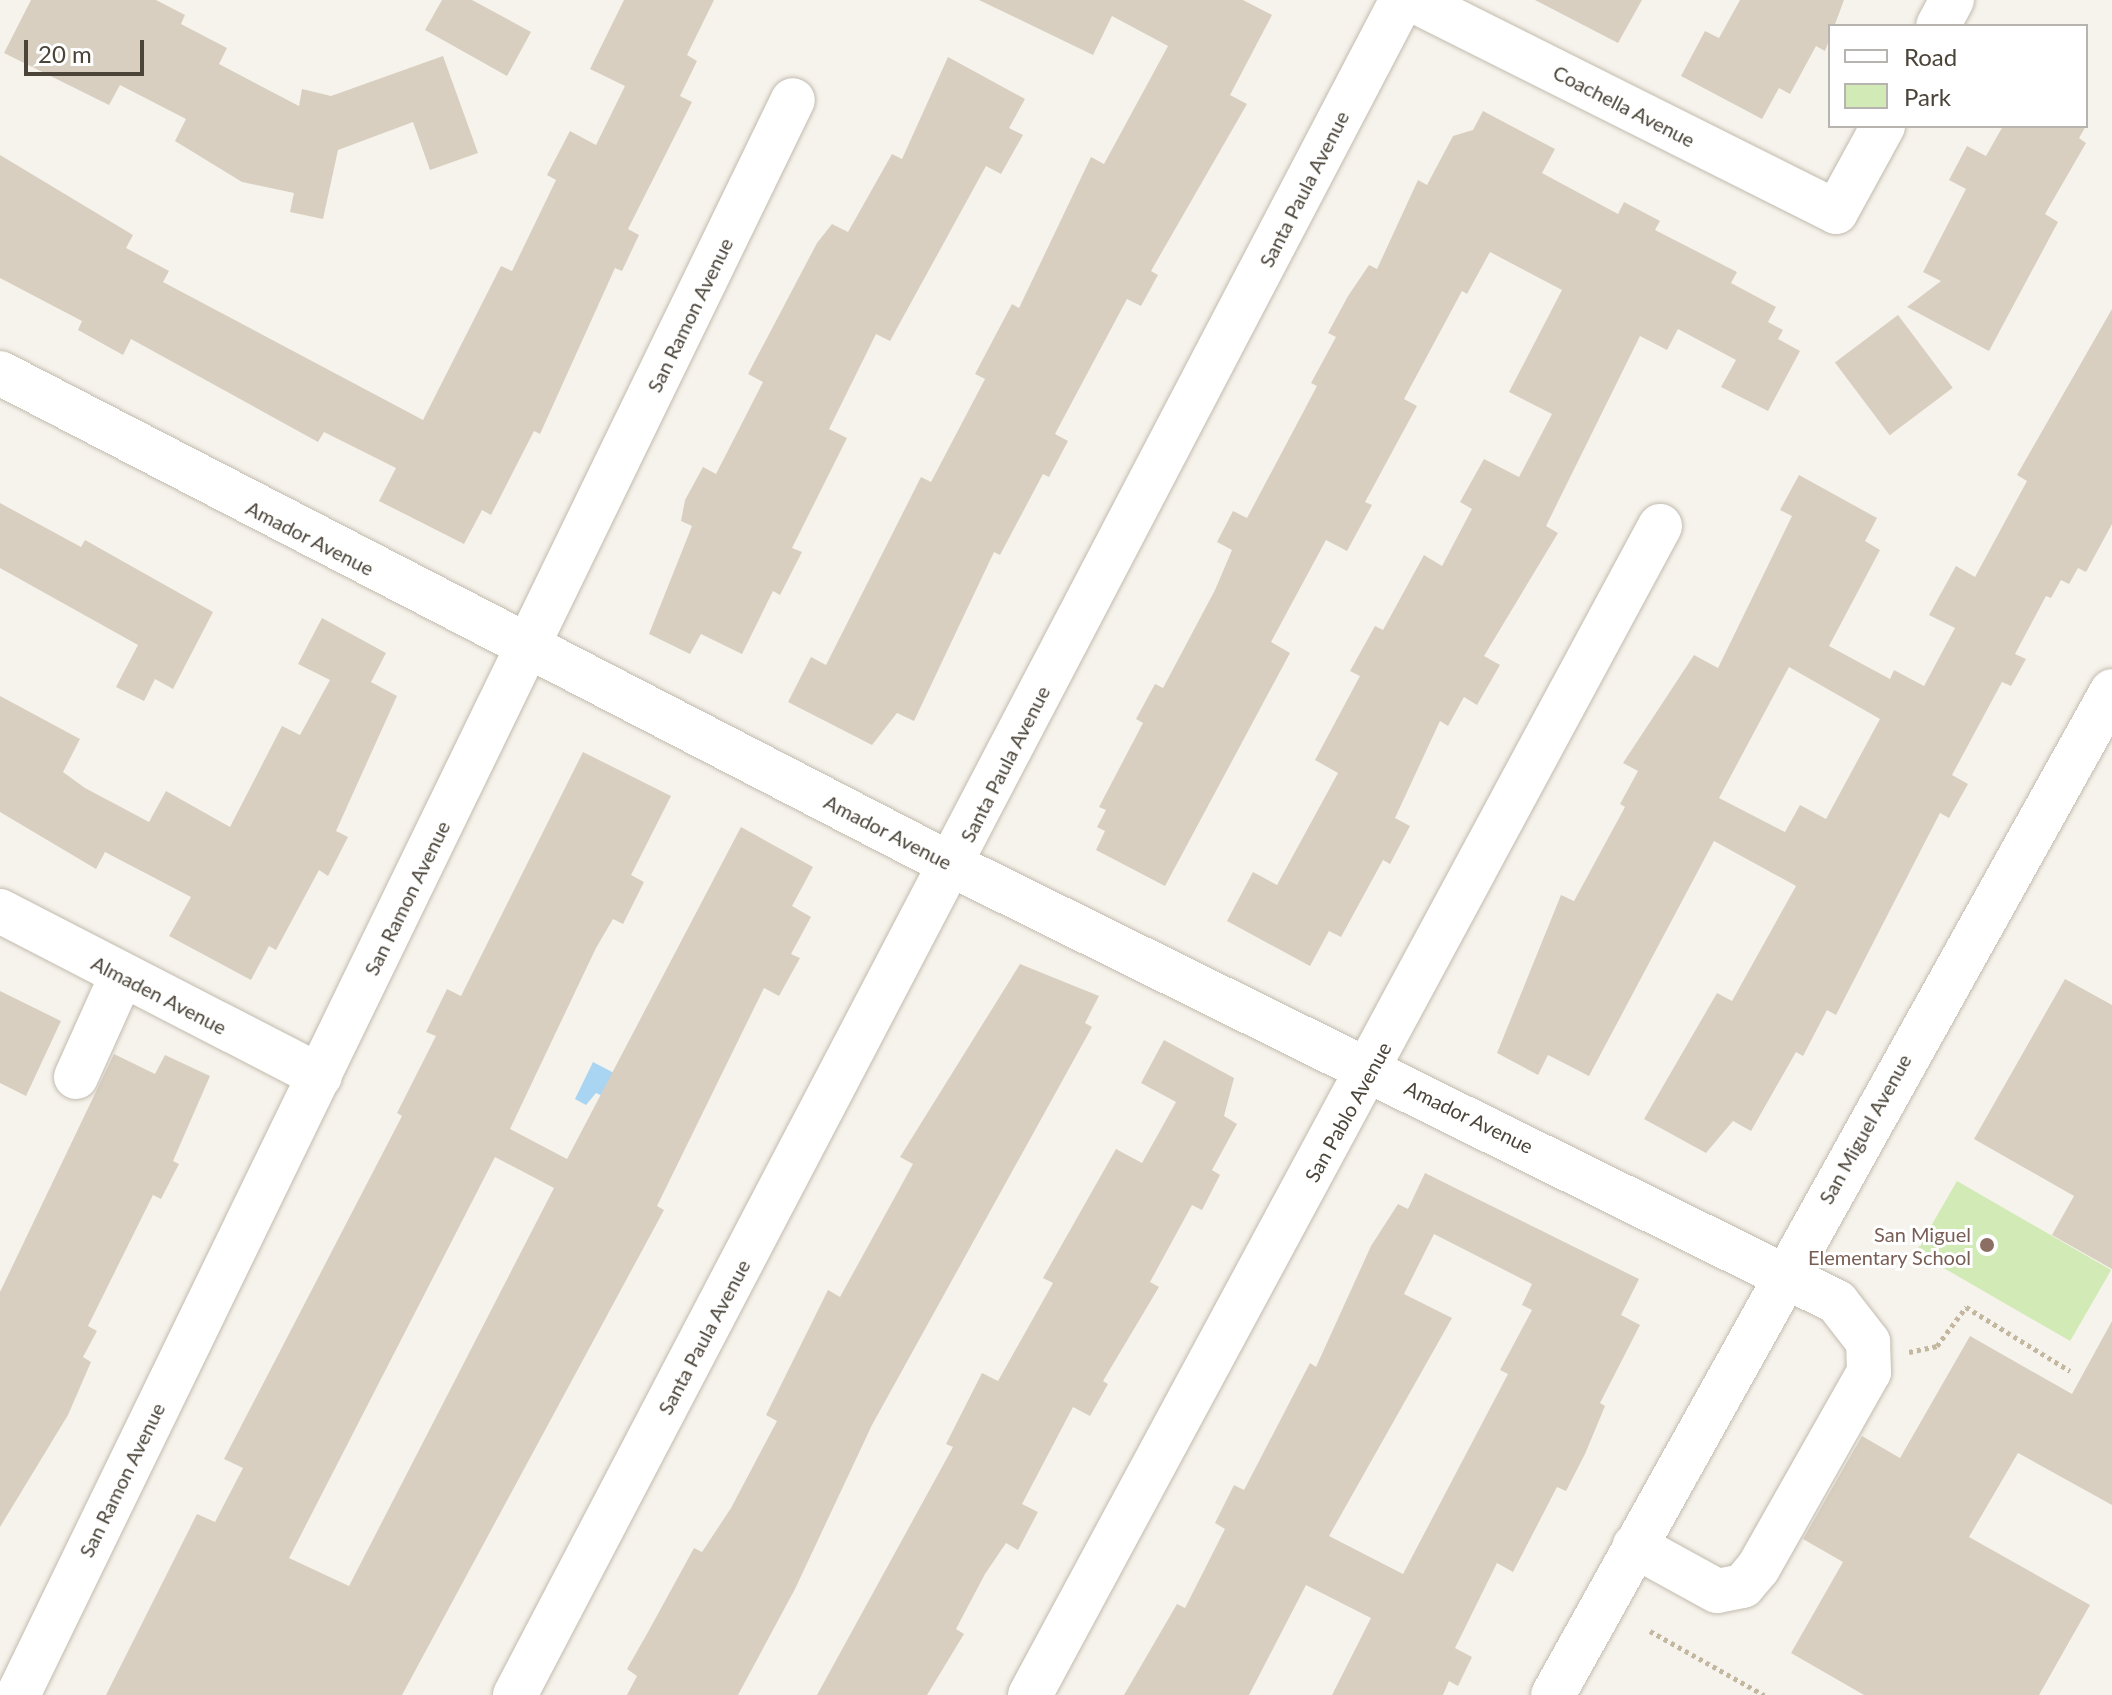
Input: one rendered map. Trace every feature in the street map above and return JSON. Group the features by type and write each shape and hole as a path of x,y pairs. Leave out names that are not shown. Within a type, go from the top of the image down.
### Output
{"street":[{"name":"Santa Paula Avenue","path":"515,1695 1402,0"},
{"name":"Coachella Avenue","path":"1413,0 1836,212 1882,128"},
{"path":"1939,24 1952,0"},
{"name":"San Ramon Avenue","path":"18,1695 793,100"},
{"name":"Amador Avenue","path":"0,373 952,865 1372,1069 1837,1302 1868,1342 1869,1372 1743,1586 1717,1591 1635,1546"},
{"name":"San Pablo Avenue","path":"1030,1695 1372,1069 1660,526"},
{"name":"San Miguel Avenue","path":"1553,1695 1784,1273 2112,691"},
{"name":"Almaden Avenue","path":"0,911 121,977 320,1076"},
{"path":"76,1077 121,977"}],"path":[{"path":"1907,1352 1937,1346 1966,1307 2070,1371"},
{"path":"1650,1631 1764,1695"}],"green space":[{"path":"1957,1181 2111,1270 2070,1341 1916,1252"}],"water":[{"path":"593,1062 637,1085 626,1107 596,1093 586,1105 575,1099"}],"building":[{"path":"31,0 156,0 185,15 181,24 227,48 219,64 299,106 302,89 331,96 443,56 478,153 430,170 413,122 338,150 323,219 290,212 294,193 242,182 175,141 186,119 120,85 109,105 4,53"},
{"path":"442,0 472,0 531,32 507,76 425,30"},
{"path":"624,0 714,0 687,55 697,61 680,96 692,102 628,229 639,235 622,271 615,268 540,434 534,431 491,515 482,510 464,544 379,501 396,468 324,432 318,442 131,339 123,355 78,330 82,321 0,278 0,155 133,235 126,248 169,271 163,282 423,420 501,266 512,271 556,180 547,175 570,131 596,145 625,86 590,69"},
{"path":"979,0 1243,0 1272,15 1230,95 1247,104 1151,271 1158,275 1141,306 1127,299 1055,434 1068,441 1049,477 1043,474 1000,555 994,552 914,721 897,713 872,745 788,702 811,657 826,665 921,477 931,482 985,379 975,374 1012,304 1019,308 1091,157 1104,164 1168,46 1112,16 1093,55"},
{"path":"1535,0 1642,0 1618,43"},
{"path":"1740,0 1844,0 1835,24 1828,24 1825,51 1816,46 1790,94 1779,88 1762,119 1681,76 1705,31 1719,38"},
{"path":"948,57 1025,99 1009,128 1023,135 1001,174 986,166 890,341 876,334 829,429 847,438 792,548 802,552 780,595 773,591 742,654 701,634 690,654 649,634 692,526 681,521 685,500 703,467 716,474 763,382 748,374 817,243 832,224 848,232 892,154 902,159"},
{"path":"1483,111 1555,149 1542,173 1618,214 1624,202 1660,221 1655,230 1737,272 1731,283 1776,307 1768,322 1783,330 1778,339 1800,351 1768,411 1721,387 1736,360 1678,329 1667,350 1640,336 1546,526 1558,533 1484,656 1500,665 1477,705 1464,697 1448,726 1440,721 1395,818 1410,826 1390,864 1383,860 1341,937 1329,931 1310,966 1227,921 1253,872 1277,885 1338,773 1315,760 1360,676 1350,671 1375,626 1383,630 1424,555 1442,566 1472,509 1460,502 1484,459 1519,477 1552,414 1509,392 1562,290 1490,252 1467,294 1462,291 1404,399 1417,406 1365,502 1372,505 1347,551 1326,540 1271,642 1290,653 1165,886 1096,850 1105,831 1097,827 1106,810 1099,807 1143,723 1136,719 1155,684 1163,688 1215,590 1232,550 1217,542 1233,511 1247,518 1317,386 1311,383 1336,337 1328,333 1348,296 1369,265 1377,269 1418,180 1427,185 1453,136 1473,130"},
{"path":"2002,128 2085,128 2079,138 2086,143 2045,214 2058,222 1989,351 1907,307 1941,281 1923,272 1966,189 1949,180 1967,146 1986,156"},
{"path":"2112,309 2112,524 2086,572 2078,568 2069,584 2061,580 2051,598 2046,596 2015,654 2026,659 2011,686 2002,682 1952,775 1968,784 1949,818 1940,813 1836,1015 1827,1010 1803,1056 1796,1052 1751,1131 1733,1121 1706,1153 1644,1119 1717,993 1732,1001 1796,886 1714,841 1589,1076 1548,1055 1538,1075 1497,1053 1561,895 1574,901 1625,807 1620,804 1638,771 1623,763 1694,655 1718,668 1792,516 1780,510 1799,475 1877,518 1865,541 1880,550 1829,646 1890,679 1894,670 1924,686 1955,628 1929,615 1956,566 1975,577 2027,481 2017,475","holes":["1789,667 1880,719 1826,819 1800,805 1785,832 1719,798"]},
{"path":"1898,315 1953,388 1890,435 1835,363"},
{"path":"0,503 81,547 85,540 213,612 173,689 155,679 144,701 116,687 138,645 0,568"},
{"path":"322,618 386,653 371,682 397,696 336,831 348,837 328,876 319,870 276,950 269,946 251,980 169,936 191,897 105,852 96,869 0,812 0,696 80,739 63,772 85,788 149,822 166,791 230,827 282,726 300,735 330,680 298,664"},
{"path":"583,752 671,796 631,875 644,882 623,924 613,919 596,948 510,1129 567,1159 741,827 813,867 792,906 811,917 791,954 800,958 779,996 764,988 657,1206 664,1210 402,1695 106,1695 197,1514 215,1522 243,1468 224,1459 402,1116 397,1113 436,1036 426,1032 447,989 461,996","holes":["495,1157 554,1188 349,1586 289,1558"]},
{"path":"1020,964 1099,996 1085,1023 1092,1027 872,1425 795,1589 738,1695 627,1695 637,1676 627,1669 694,1548 702,1552 731,1508 777,1421 766,1415 828,1290 840,1297 913,1164 900,1157"},
{"path":"2065,979 2112,1005 2112,1269 2052,1235 2074,1196 1974,1139"},
{"path":"0,991 61,1021 26,1096 0,1083"},
{"path":"1164,1040 1234,1078 1224,1116 1237,1124 1212,1170 1220,1175 1202,1210 1192,1205 1150,1282 1159,1287 1103,1381 1108,1384 1090,1416 1073,1407 1022,1504 1038,1512 1018,1550 1006,1543 985,1574 956,1629 964,1634 927,1695 817,1695 953,1447 946,1444 982,1373 998,1381 1053,1283 1043,1278 1116,1149 1142,1163 1176,1102 1141,1083"},
{"path":"114,1054 155,1074 165,1055 210,1076 173,1161 179,1164 161,1199 153,1195 88,1326 97,1331 83,1357 91,1362 68,1415 0,1527 0,1292"},
{"path":"1425,1173 1639,1279 1621,1315 1640,1325 1600,1403 1605,1406 1585,1454 1566,1491 1557,1487 1513,1572 1497,1563 1455,1648 1472,1657 1458,1686 1449,1681 1443,1695 1332,1695 1371,1618 1306,1585 1249,1695 1124,1695 1177,1604 1185,1608 1225,1529 1215,1523 1234,1485 1244,1490 1310,1363 1316,1367 1371,1246 1398,1204 1408,1209","holes":["1434,1234 1532,1284 1522,1305 1532,1310 1500,1370 1508,1374 1403,1574 1329,1536 1452,1318 1404,1294"]},
{"path":"2112,1321 2112,1505 2018,1453 1969,1537 2090,1605 2039,1695 1864,1695 1791,1653 1843,1562 1803,1539 1862,1436 1900,1458 1970,1336 2072,1394"}],"place":[{"name":"San Miguel Elementary School","path":"1987,1245"}]}
